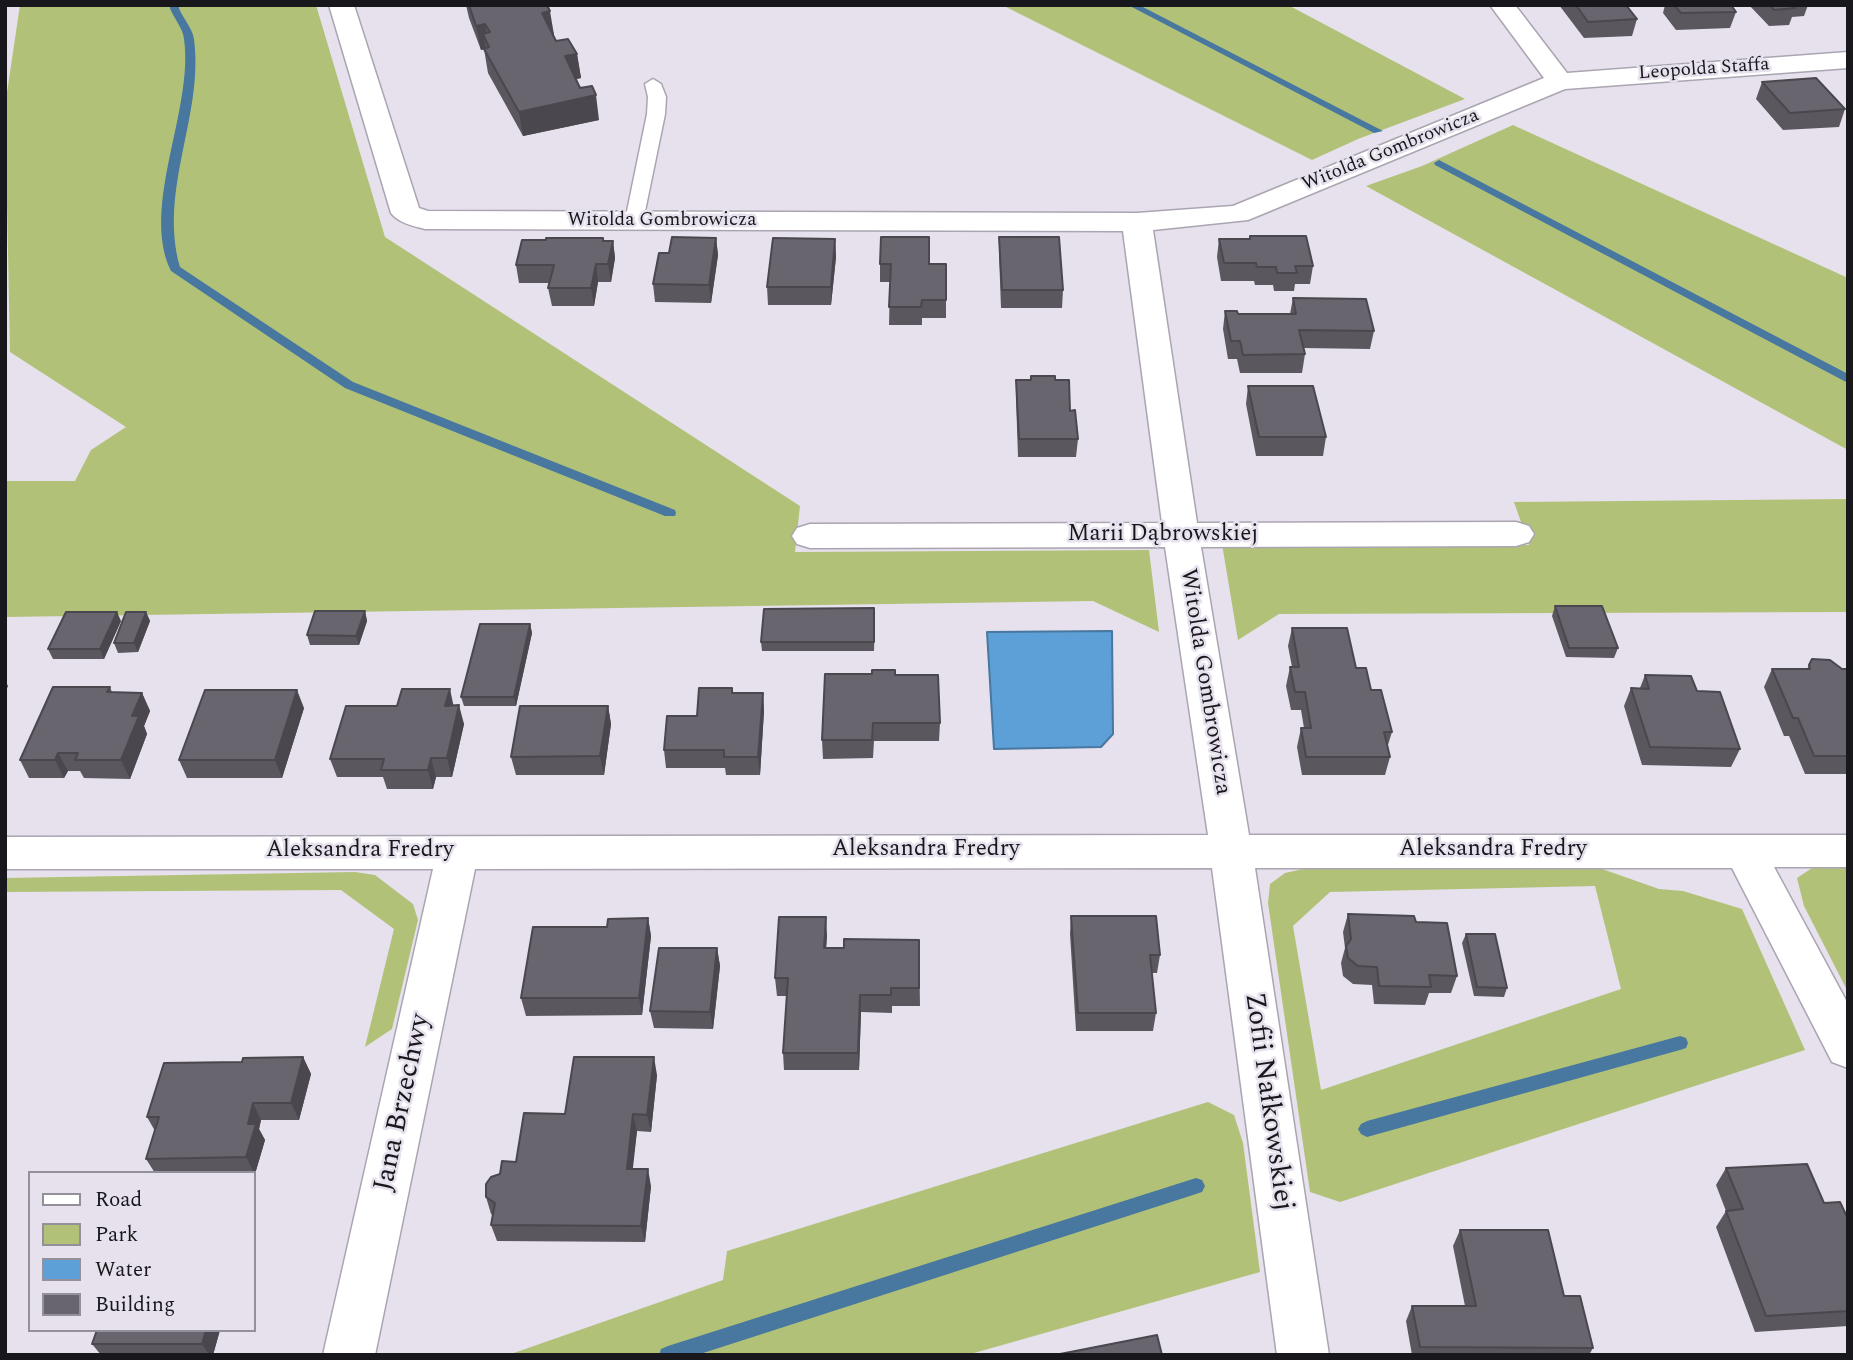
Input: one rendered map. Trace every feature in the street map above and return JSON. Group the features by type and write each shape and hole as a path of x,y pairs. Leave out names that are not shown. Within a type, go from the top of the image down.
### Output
{"street":[{"name":"Witolda Gombrowicza","path":"341,5 406,213 425,220 1137,222 1238,214 1560,80"},
{"path":"1502,5 1560,80"},
{"name":"Leopolda Staffa","path":"1560,80 1848,60"},
{"name":"Witolda Gombrowicza","path":"1137,222 1181,534 1231,850"},
{"name":"Marii Dąbrowskiej","path":"810,536 1516,534"},
{"name":"Zofii Nałkowskiej","path":"1231,850 1303,1355"},
{"path":"1744,850 1848,1048"},
{"name":"Jana Brzechwy","path":"349,1355 458,851"},
{"name":"Aleksandra Fredry","path":"5,853 1848,851"}],"lane":[{"path":"634,221 656,114 657,97 653,84"}],"green space":[{"path":"20,5 316,5 385,237 800,506 795,552 1149,550 1159,632 1093,601 5,617 5,481 75,481 91,450 126,427 10,352 5,106"},
{"path":"1002,5 1288,5 1465,99 1358,139 1312,160"},
{"path":"1513,125 1848,278 1848,450 1366,186 1422,166"},
{"path":"1848,499 1848,612 1279,614 1238,640 1222,544 1529,545 1514,502"},
{"path":"1588,864 1659,889 1683,891 1742,909 1805,1050 1340,1202 1310,1192 1268,903 1270,884 1285,873 1303,869","holes":["1595,886 1621,989 1321,1090 1293,926 1330,892"]},
{"path":"1815,866 1848,867 1848,992 1804,906 1797,878"},
{"path":"355,872 375,875 413,904 418,920 392,1029 365,1047 394,929 341,890 5,892 5,878"},
{"path":"1208,1102 1234,1115 1243,1143 1260,1272 967,1355 508,1355 723,1280 727,1251"}],"water":[{"path":"1112,631 1113,734 1101,747 994,749 987,632"}],"building":[{"path":"469,5 547,5 550,11 542,13 556,41 568,39 577,54 565,56 580,88 592,86 596,95 519,112 484,49 489,47 483,34 490,32 485,24 476,26"},
{"path":"1576,5 1626,5 1637,19 1588,22"},
{"path":"1674,5 1731,5 1736,12 1681,13"},
{"path":"1770,5 1792,5 1795,8 1774,10"},
{"path":"1816,78 1845,109 1790,113 1762,82"},
{"path":"1250,236 1306,236 1313,266 1295,266 1297,273 1277,273 1276,267 1257,267 1256,263 1224,263 1219,239 1250,239"},
{"path":"672,237 716,238 709,285 653,284 659,253 669,253"},
{"path":"881,237 929,237 929,264 946,264 946,300 922,300 921,307 889,307 891,264 880,264"},
{"path":"999,237 1059,237 1063,290 1002,290"},
{"path":"603,238 603,241 613,241 608,264 596,264 591,288 548,288 554,265 516,265 522,240"},
{"path":"773,238 835,239 831,287 767,287"},
{"path":"1293,298 1366,299 1374,331 1299,330 1305,354 1243,355 1240,341 1231,341 1225,311 1237,311 1238,314 1296,314"},
{"path":"1031,376 1055,376 1055,380 1069,380 1070,411 1075,410 1078,439 1019,439 1016,380 1031,380"},
{"path":"1248,386 1313,386 1326,437 1259,437"},
{"path":"1555,606 1602,606 1618,648 1569,648"},
{"path":"874,608 874,642 761,642 764,609"},
{"path":"315,611 365,611 356,636 307,635"},
{"path":"66,612 117,612 100,649 48,649"},
{"path":"126,612 146,612 134,643 114,643"},
{"path":"480,624 530,624 514,697 461,697"},
{"path":"1292,628 1347,628 1356,668 1366,668 1371,690 1381,690 1392,732 1384,732 1390,757 1306,757 1301,728 1311,728 1305,692 1295,692 1290,667 1299,667"},
{"path":"1812,659 1830,660 1842,669 1848,669 1848,756 1814,756 1798,718 1793,718 1772,669 1810,669"},
{"path":"872,670 895,670 895,675 938,675 940,723 873,723 872,740 822,740 825,674 872,674"},
{"path":"1645,675 1691,676 1697,691 1720,692 1740,749 1650,747 1631,688 1649,689"},
{"path":"53,687 110,687 107,692 142,693 132,716 139,716 121,760 75,760 78,753 58,753 55,760 20,760"},
{"path":"699,688 732,688 732,693 763,693 758,757 724,757 724,750 664,750 667,716 697,716"},
{"path":"402,689 450,689 445,706 459,705 447,758 431,758 428,770 381,770 384,759 330,759 346,706 397,706"},
{"path":"205,690 297,690 275,760 179,760"},
{"path":"520,706 608,706 600,756 511,757"},
{"path":"1348,914 1414,916 1416,922 1447,923 1457,976 1429,975 1431,987 1379,986 1377,967 1358,966 1348,958 1346,946 1351,939"},
{"path":"1071,916 1156,916 1160,955 1150,955 1156,1013 1078,1013"},
{"path":"779,917 826,917 824,948 844,948 844,939 919,940 919,988 891,988 891,995 860,995 858,1053 783,1053 788,978 775,978"},
{"path":"648,918 639,998 521,998 533,927 607,927 608,919"},
{"path":"1466,934 1495,934 1507,988 1477,987"},
{"path":"659,948 717,948 710,1012 650,1011"},
{"path":"303,1057 291,1103 253,1103 248,1124 256,1124 246,1157 146,1159 159,1117 147,1117 164,1063 242,1062 243,1058"},
{"path":"574,1057 654,1057 647,1115 633,1114 627,1169 648,1169 641,1226 491,1225 495,1203 486,1197 486,1184 491,1177 500,1174 502,1161 516,1162 524,1113 565,1114"},
{"path":"1807,1164 1824,1203 1840,1202 1848,1219 1848,1311 1766,1316 1726,1211 1743,1209 1726,1168"},
{"path":"1460,1230 1548,1230 1564,1296 1580,1296 1593,1348 1420,1347 1412,1306 1476,1306"},
{"path":"96,1332 205,1332 202,1344 92,1344"},
{"path":"1157,1335 1162,1355 1055,1355"}],"waterway":[{"path":"173,5 188,35 190,65 167,218 169,245 175,269 349,385 670,513"},
{"path":"1132,5 1378,131"},
{"path":"1439,163 1848,379"},
{"path":"1367,1129 1680,1043"},
{"path":"668,1355 1196,1186"}]}
